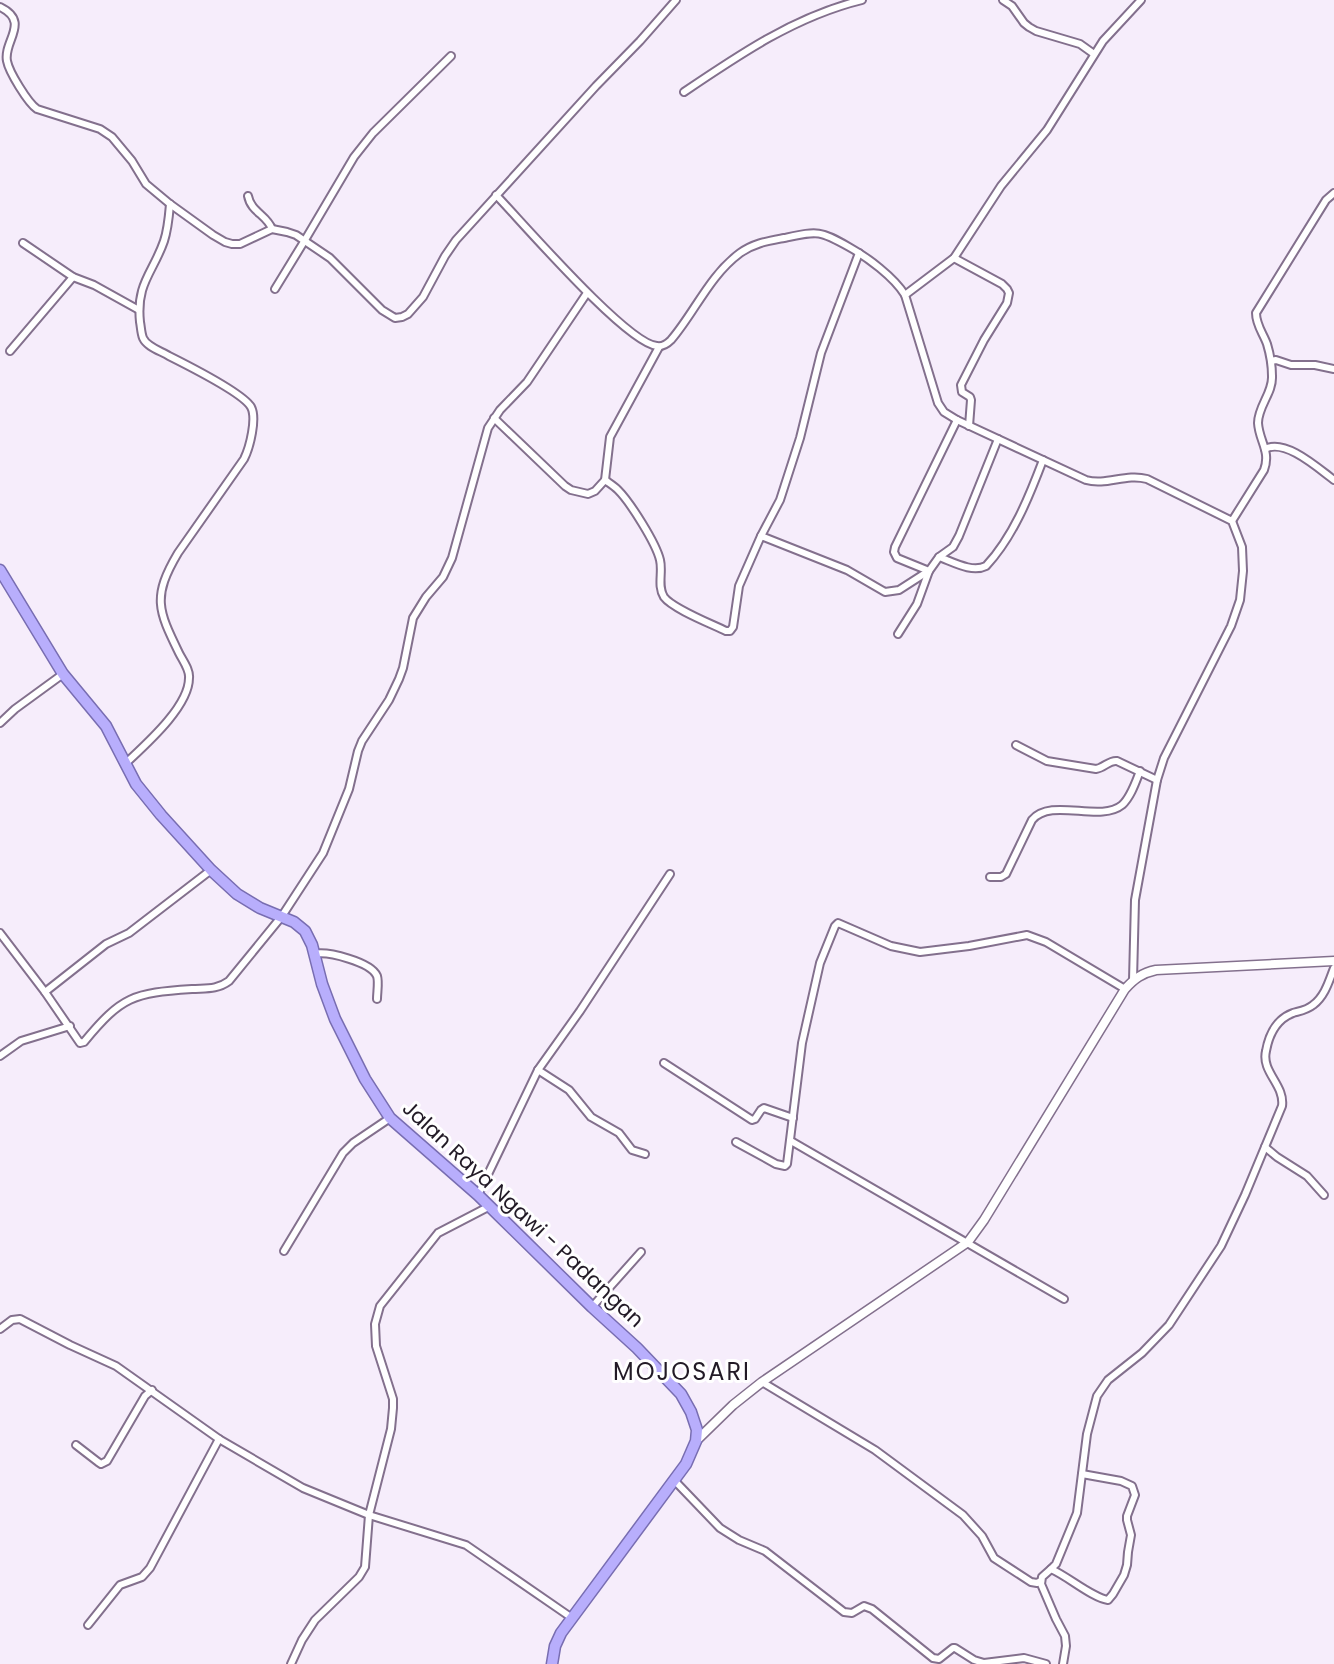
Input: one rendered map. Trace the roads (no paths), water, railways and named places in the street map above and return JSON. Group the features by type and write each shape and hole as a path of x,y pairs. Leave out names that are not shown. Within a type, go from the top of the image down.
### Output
{"highway":[{"name":"Jalan Raya Ngawi - Padangan","path":"0,570 63,674 106,726 145,797 230,889 248,901 294,922 305,931 340,1030 365,1079 390,1118 478,1195 681,1394 695,1421 696,1441"},
{"path":"552,1664 555,1646 561,1633 686,1464 696,1441"}],"street":[{"path":"0,7 10,12 13,17 14,26 6,60 31,105 107,132 132,161 146,184 225,242 240,244 272,229 305,240 338,265 389,316 396,318 408,314 423,297 456,240 676,0"},
{"path":"684,92 771,36 823,11 862,0"},
{"path":"1003,0 1017,11 1029,27 1080,44 1094,54"},
{"path":"905,295 954,258 1001,186 1047,130 1094,54 1141,0"},
{"path":"275,289 363,144 451,56"},
{"path":"1232,521 1264,470 1267,458 1258,422 1272,383 1271,361 1256,313 1326,200 1334,193"},
{"path":"496,195 587,293 635,335 650,345 659,347 670,342 709,286 739,254 758,243 812,232 825,234 859,253 896,283 905,295 938,403 944,412 1093,482 1134,477 1147,479 1232,521 1242,547 1243,559 1242,584 1236,613 1164,758 1157,780 1135,900 1133,980"},
{"path":"248,196 250,205 269,222 272,229"},
{"path":"125,764 169,720 184,696 190,678 162,615 160,594 177,553 247,454 254,414 247,401 149,345 142,336 139,310 143,285 164,242 170,204"},
{"path":"23,243 73,277 94,285 139,310"},
{"path":"605,480 626,500 654,545 661,564 660,584 665,598 677,607 730,631 733,627 739,586 780,500 800,438 821,353 859,253"},
{"path":"954,258 1002,284 1009,293 1007,303 961,385 962,392 971,400 969,426"},
{"path":"10,351 73,277"},
{"path":"0,933 82,1043 112,1010 135,996 213,988 229,981 282,916 326,846 349,789 362,741 399,680 413,618 448,568 484,438 494,418 527,382 587,293"},
{"path":"494,418 571,490 589,494 605,480 610,437 659,347"},
{"path":"1271,361 1334,369"},
{"path":"929,571 897,558 894,552 957,420"},
{"path":"898,634 917,604 929,571 939,558 953,547 959,536 998,439"},
{"path":"1265,449 1275,446 1290,450 1334,480"},
{"path":"939,558 972,569 986,566 1005,540 1030,495 1043,460"},
{"path":"761,536 847,570 884,592 899,590 929,571"},
{"path":"0,723 63,674"},
{"path":"1016,745 1058,764 1096,769 1113,760 1157,780"},
{"path":"990,877 1006,874 1032,820 1039,813 1115,809 1127,799 1140,771"},
{"path":"45,992 106,944 129,933 211,870"},
{"path":"478,1195 538,1070 670,874"},
{"path":"736,1142 776,1164 785,1166 788,1163 802,1043 820,963 838,923 891,946 920,952 1023,936 1033,937 1125,989"},
{"path":"314,954 338,955 371,969 378,981 377,999"},
{"path":"696,1441 733,1405 762,1382 968,1242 1133,980 1156,970 1334,961"},
{"path":"1063,1664 1065,1636 1041,1581 1056,1564 1077,1513 1087,1434 1097,1396 1108,1380 1142,1353 1169,1325 1221,1246 1282,1106 1283,1098 1266,1066 1269,1039 1284,1017 1308,1009 1321,998 1334,968"},
{"path":"0,1056 21,1041 70,1026"},
{"path":"664,1063 752,1120 764,1108 793,1118"},
{"path":"538,1070 569,1090 591,1117 619,1133 632,1150 645,1154"},
{"path":"284,1251 348,1147 390,1118"},
{"path":"791,1141 1064,1299"},
{"path":"1265,1147 1307,1176 1324,1195"},
{"path":"292,1664 302,1640 315,1620 359,1577 366,1560 369,1516 391,1429 393,1408 393,1399 376,1346 375,1324 380,1306 438,1233 489,1206"},
{"path":"592,1307 641,1252"},
{"path":"0,1329 16,1318 106,1360 219,1439 303,1488 369,1516 466,1545 572,1618"},
{"path":"762,1382 875,1450 963,1515 982,1536 994,1558 1031,1582 1041,1581"},
{"path":"76,1445 101,1464 107,1461 145,1396 152,1391"},
{"path":"88,1625 120,1585 142,1577 150,1568 219,1439"},
{"path":"1051,1569 1104,1600 1111,1598 1126,1570 1131,1539 1126,1520 1134,1490 1128,1483 1082,1474"},
{"path":"674,1480 719,1528 765,1551 844,1612 852,1613 864,1606 872,1609 933,1658 939,1660 956,1648 984,1663 1030,1658 1046,1664"}],"district":[{"name":"MOJOSARI","path":"682,1372"}]}
